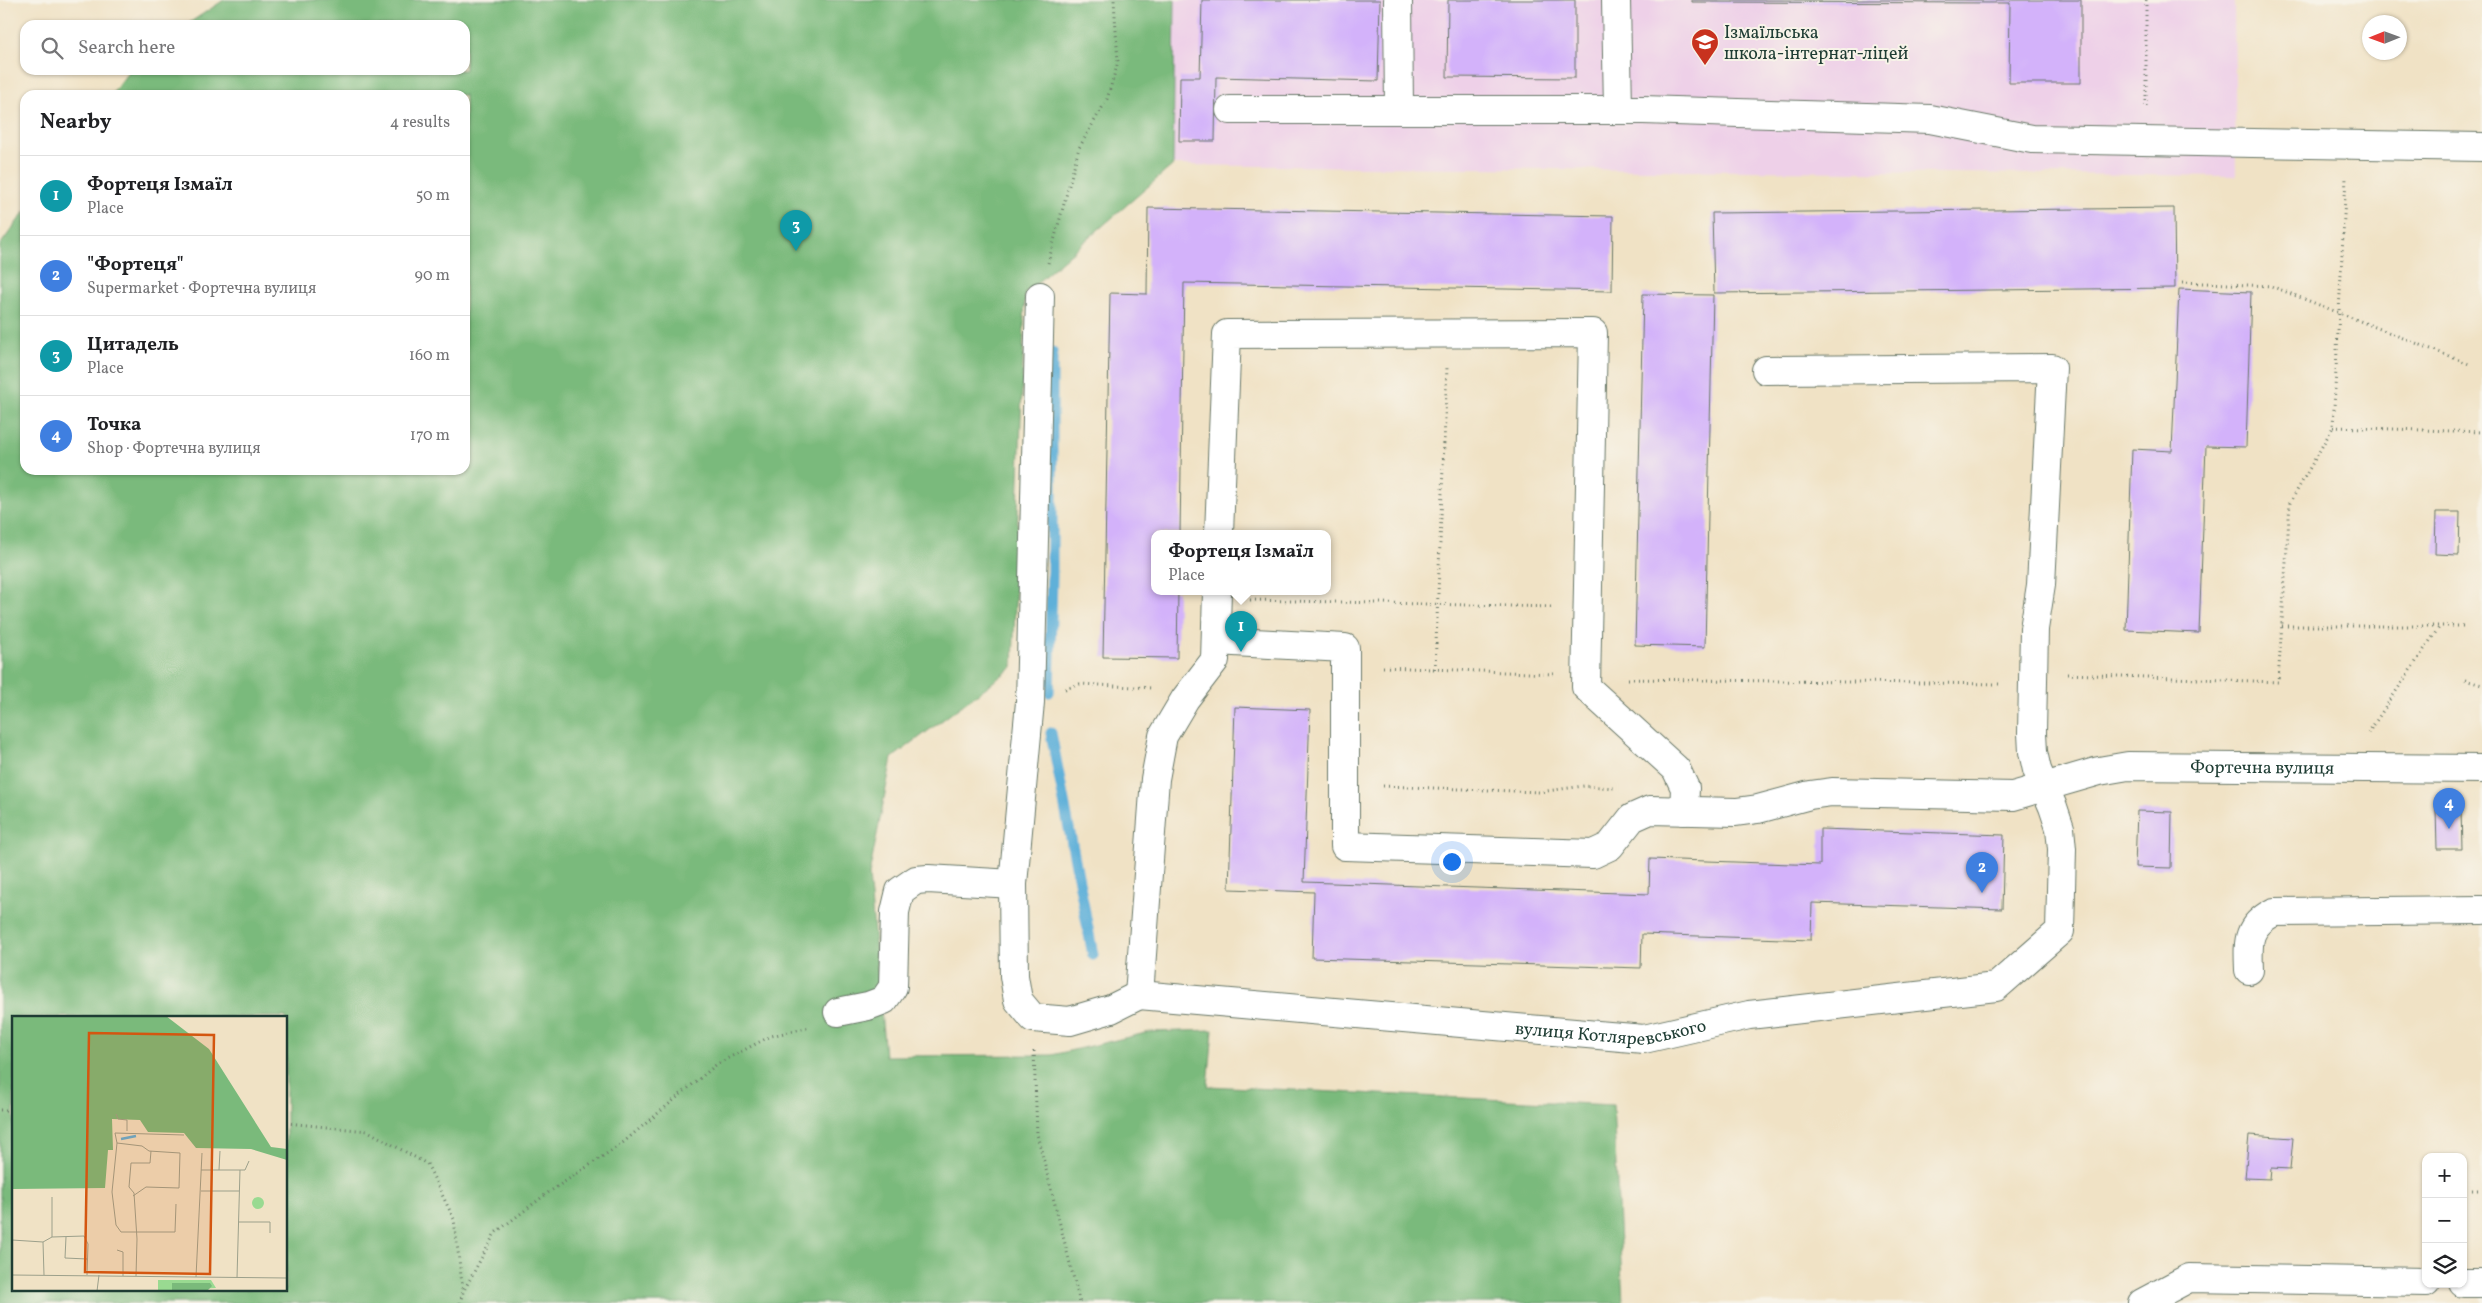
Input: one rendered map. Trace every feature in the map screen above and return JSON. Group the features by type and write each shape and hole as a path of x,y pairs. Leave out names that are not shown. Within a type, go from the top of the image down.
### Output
{"street":[{"path":"1398,0 1399,110"},
{"path":"1616,0 1618,110"},
{"path":"1230,110 1618,110 1930,119 2032,139 2482,147"},
{"path":"1040,296 1030,702 1013,884 1014,976 1018,1000 1033,1018 1070,1021 1111,1009 1139,995 1155,779 1163,736 1186,699 1215,660 1217,595"},
{"path":"1219,530 1227,334 1593,334 1586,687 1676,769 1682,778 1685,788 1684,811"},
{"path":"1766,370 2052,368 2041,585 2034,629 2033,752 2044,788"},
{"name":"Фортечна вулиця","path":"1216,641 1345,648 1345,846 1593,854 1610,846 1632,818 1650,810 1736,812 1758,809 1810,795 1832,792 2013,796 2099,771 2128,766 2482,769"},
{"name":"вулиця Котляревського","path":"1139,995 1644,1039 1749,1015 1996,986 2060,931 2062,849 2054,807 2044,788"},
{"path":"838,1012 868,1006 884,1000 893,987 895,912 900,891 916,880 928,879 1013,884"},
{"path":"2249,970 2248,946 2252,931 2261,919 2274,912 2482,910"},
{"path":"2142,1303 2189,1278 2350,1292 2422,1283"},
{"path":"2467,1283 2482,1283"}],"path":[{"path":"1040,296 1079,148 1107,99 1118,62 1114,0"},
{"path":"2146,0 2146,141"},
{"path":"2064,674 2278,682 2290,503 2333,427 2347,144"},
{"path":"2182,282 2271,286 2469,364"},
{"path":"1436,669 1447,365"},
{"path":"2333,427 2482,432"},
{"path":"1249,600 1345,604 1551,607"},
{"path":"2282,626 2466,626"},
{"path":"2367,735 2441,626"},
{"path":"1383,667 1547,674"},
{"path":"1625,679 2003,684"},
{"path":"2465,680 2482,685"},
{"path":"1030,702 1055,696 1066,688 1080,684 1154,688 1186,699"},
{"path":"1384,786 1539,792 1584,786 1617,788"},
{"path":"1033,1018 1037,1134 1080,1303"},
{"path":"460,1303 463,1292 495,1233 549,1192 620,1145 717,1064 771,1036 815,1026"},
{"path":"288,1123 368,1131 427,1164 454,1219 463,1292"},
{"path":"2472,1190 2482,1190"}],"shaded area":[{"name":"Ізмаїльська школа-інтернат-ліцей","path":"1175,0 2234,0 2236,176 1173,165"}],"green space":[{"path":"224,0 1175,0 1173,165 1025,293 1013,667 892,758 869,875 885,1056 1052,1055 1150,1032 1213,1030 1208,1086 1613,1105 1623,1303 0,1303 0,245 20,218 20,475 470,475 470,90 115,90 126,75 470,75 470,20 194,20"}],"building":[{"path":"1202,0 1380,0 1378,81 1216,77 1215,141 1179,141 1180,77 1200,77"},
{"path":"1448,0 1575,0 1575,78 1447,77"},
{"path":"1692,0 2081,0 2081,83 2009,83 2010,3 1692,2"},
{"path":"1148,208 1613,216 1612,291 1184,283 1180,530 1151,530 1151,595 1178,595 1177,658 1103,657 1110,293 1147,294"},
{"path":"2174,208 2175,288 1714,293 1712,213"},
{"path":"2179,289 2251,292 2246,447 2206,446 2199,633 2126,630 2132,449 2172,451"},
{"path":"1643,294 1713,295 1705,647 1635,645"},
{"path":"2436,512 2460,512 2459,555 2435,554"},
{"path":"1235,707 1310,710 1304,882 1649,894 1650,859 1820,865 1820,829 2004,835 2002,909 1812,903 1811,940 1642,934 1641,968 1312,958 1314,892 1229,889"},
{"path":"2436,809 2461,809 2462,849 2437,849"},
{"path":"2137,811 2172,812 2171,868 2135,867"},
{"path":"2249,1135 2293,1138 2290,1169 2271,1168 2270,1179 2245,1178"}],"waterway":[{"path":"1049,692 1052,577 1052,352"},
{"path":"1051,733 1093,955"}],"place":[{"name":"Ізмаїльська школа-інтернат-ліцей","path":"1705,66"},
{"name":"Цитадель","path":"796,251"},
{"name":"Фортеця Ізмаїл","path":"1241,652"},
{"name":"Точка","path":"2449,829"},
{"name":"\"Фортеця\"","path":"1982,893"}]}
